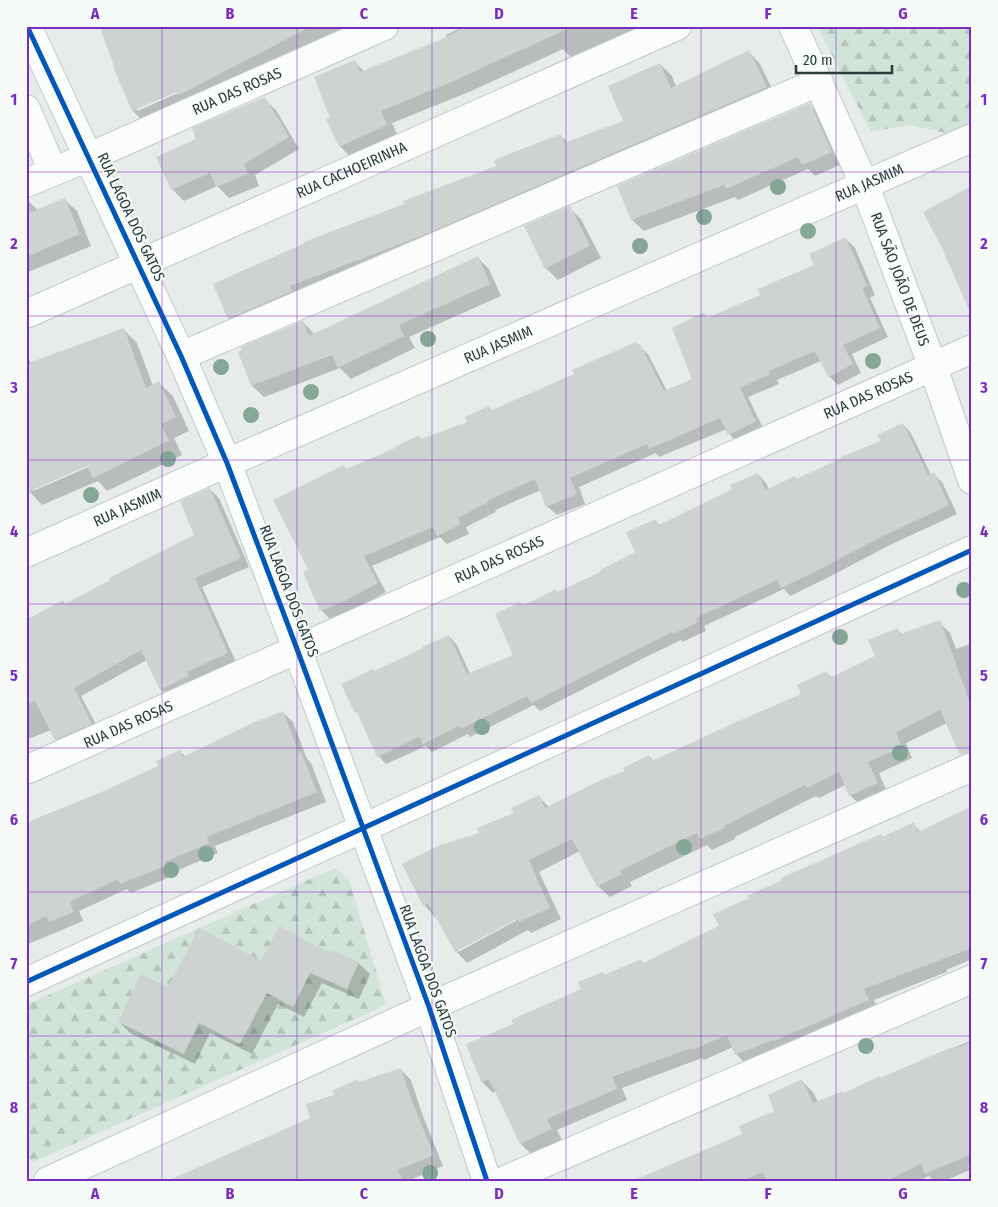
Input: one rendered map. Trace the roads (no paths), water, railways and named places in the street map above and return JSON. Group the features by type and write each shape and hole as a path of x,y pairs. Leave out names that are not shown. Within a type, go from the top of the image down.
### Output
{"street":[{"name":"RUA LAGOA DOS GATOS","path":"27,26 181,356 227,463 429,1007 488,1181"},
{"name":"RUA DAS ROSAS","path":"26,183 384,26"},
{"name":"RUA CACHOEIRINHA","path":"26,314 677,26"},
{"name":"RUA SÃO JOÃO DE DEUS","path":"793,26 865,186 933,367 972,480"},
{"path":"181,356 818,82"},
{"path":"26,109 53,171"},
{"name":"RUA JASMIM","path":"26,553 227,463 972,138"},
{"name":"RUA DAS ROSAS","path":"26,770 972,349"},
{"path":"26,982 972,550"},
{"path":"48,1181 429,1007 972,766"},
{"path":"503,1181 972,979"}]}
